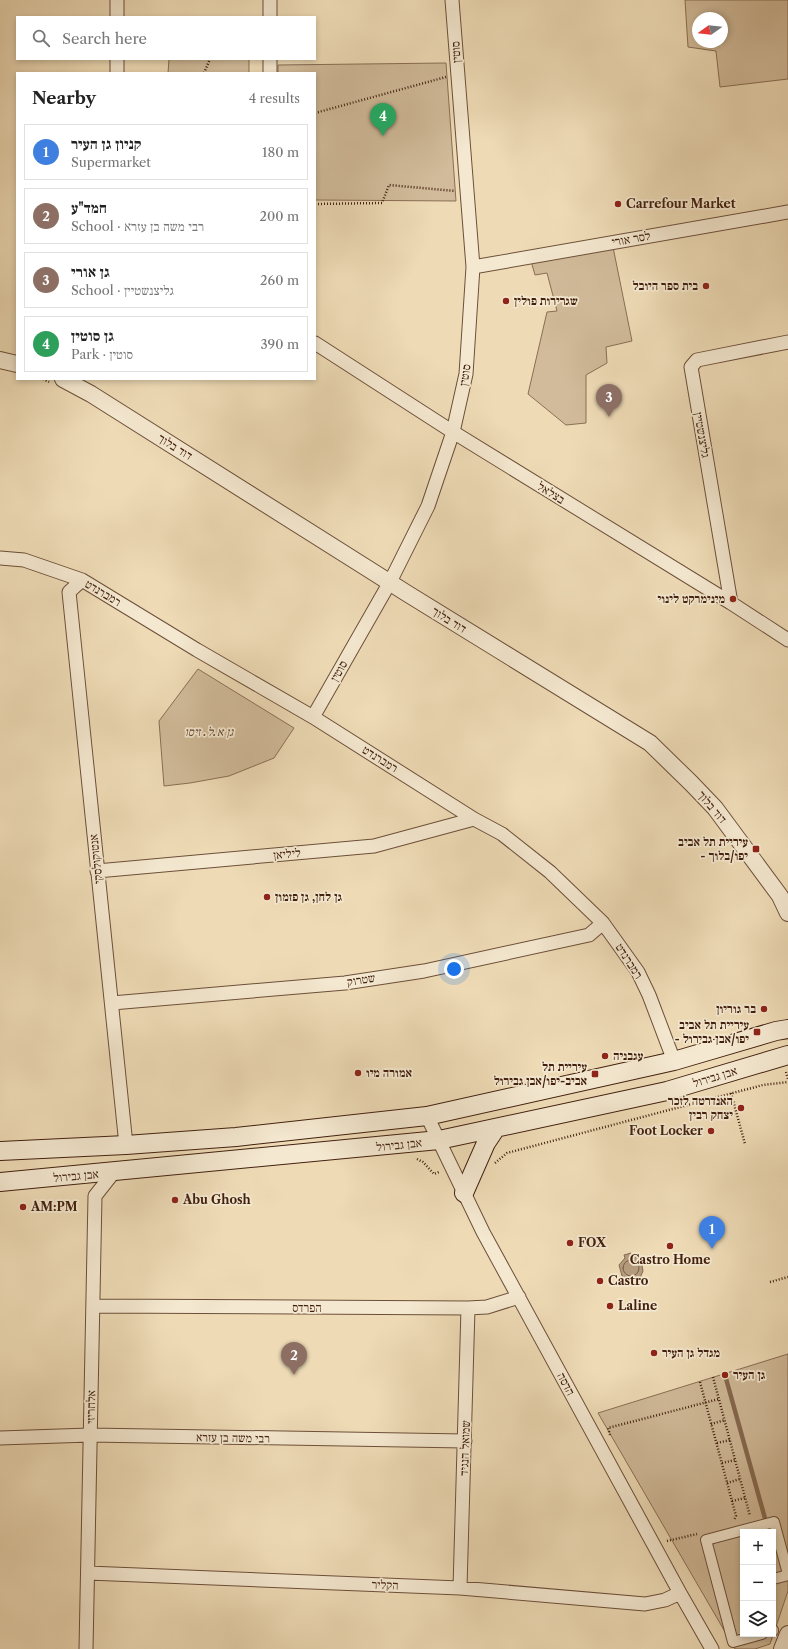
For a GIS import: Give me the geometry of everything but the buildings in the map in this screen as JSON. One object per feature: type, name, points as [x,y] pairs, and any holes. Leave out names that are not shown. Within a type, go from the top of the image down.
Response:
[{"type":"main road","points":[[0,1151],[126,1145],[236,1137],[427,1116],[674,1061],[776,1031],[788,1029]]},
{"type":"main road","name":"אבן גבירול","points":[[0,1182],[439,1140],[668,1091],[788,1055]]},
{"type":"main road","points":[[464,1193],[486,1143],[496,1128]]},
{"type":"street","points":[[117,0],[117,16]]},
{"type":"street","points":[[270,0],[270,16]]},
{"type":"street","name":"סוטין","points":[[313,717],[390,582],[428,506],[453,432],[466,374],[473,267],[452,0]]},
{"type":"street","points":[[117,60],[117,72]]},
{"type":"street","points":[[270,60],[270,72]]},
{"type":"street","name":"לסר אורי","points":[[473,267],[788,212]]},
{"type":"street","name":"גליצנשטיין","points":[[731,603],[691,368],[697,360],[788,342]]},
{"type":"street","name":"בצלאל","points":[[316,344],[453,432],[731,603],[788,640]]},
{"type":"street","points":[[0,360],[16,364]]},
{"type":"street","name":"דוד בלוך","points":[[67,380],[80,383],[390,582],[650,743],[715,808],[784,894],[788,913]]},
{"type":"street","name":"רמברנדט","points":[[0,558],[24,560],[82,580],[197,650],[313,717],[502,834],[550,872],[603,922],[638,972],[674,1061]]},
{"type":"street","name":"אנטוקולסקי","points":[[82,580],[69,592],[126,1145]]},
{"type":"street","name":"ליליאן","points":[[97,871],[374,846],[474,818]]},
{"type":"street","name":"שטרוק","points":[[112,1003],[345,983],[424,971],[589,935],[603,922]]},
{"type":"street","name":"הדסה","points":[[427,1116],[483,1232],[576,1405],[712,1649]]},
{"type":"street","name":"אלחריזי","points":[[86,1649],[95,1196],[114,1172]]},
{"type":"street","name":"הפרדס","points":[[93,1306],[468,1308],[487,1307],[519,1297]]},
{"type":"street","name":"שמואל הנגיד","points":[[460,1588],[468,1308]]},
{"type":"street","name":"רבי משה בן עזרא","points":[[0,1438],[90,1435],[465,1441]]},
{"type":"street","points":[[751,1637],[733,1642],[706,1540],[774,1522],[788,1575],[776,1578]]},
{"type":"street","name":"הקליר","points":[[88,1573],[460,1588],[645,1604],[665,1600],[680,1593]]},
{"type":"street","points":[[782,1649],[788,1634]]},
{"type":"path","points":[[204,72],[210,60]]},
{"type":"path","points":[[316,113],[458,74]]},
{"type":"path","points":[[316,204],[382,203],[388,185],[467,192]]},
{"type":"path","points":[[726,1074],[745,1144]]},
{"type":"path","points":[[507,1153],[731,1093],[763,1085],[788,1082]]},
{"type":"path","points":[[770,1282],[788,1277]]},
{"type":"path","points":[[713,1377],[754,1527]]},
{"type":"path","points":[[700,1382],[736,1516]]},
{"type":"path","points":[[611,1436],[608,1428],[719,1399]]},
{"type":"path","points":[[711,1424],[725,1420]]},
{"type":"path","points":[[716,1443],[730,1440]]},
{"type":"path","points":[[722,1463],[735,1460]]},
{"type":"path","points":[[727,1483],[740,1479]]},
{"type":"path","points":[[732,1501],[745,1498]]},
{"type":"green space","points":[[685,0],[788,0],[788,79],[720,87],[716,51],[695,48],[728,48],[728,12],[692,12],[692,48],[688,47]]},
{"type":"green space","points":[[169,60],[249,60],[249,72],[168,72]]},
{"type":"green space","points":[[446,63],[456,201],[316,200],[316,72],[278,72],[278,65]]},
{"type":"green space","points":[[613,247],[632,341],[606,347],[607,363],[586,375],[586,423],[566,425],[528,394],[547,312],[557,311],[547,273],[535,275],[531,261]]},
{"type":"green space","name":"גן א.ל. זיסו","points":[[198,669],[294,728],[274,758],[229,776],[164,786],[159,721]]},
{"type":"green space","points":[[788,1354],[788,1591],[776,1626],[776,1529],[740,1529],[740,1637],[772,1637],[770,1644],[755,1649],[735,1649],[598,1413]]},
{"type":"water","points":[[631,1253],[632,1256],[641,1260],[643,1271],[640,1278],[629,1281],[622,1276],[619,1265],[625,1258],[624,1255]]},
{"type":"waterway","points":[[725,1375],[766,1522]]},
{"type":"place","name":"גן סוטין","points":[[383,136]]},
{"type":"place","name":"Carrefour Market","points":[[618,204]]},
{"type":"place","name":"בית ספר היובל","points":[[706,286]]},
{"type":"place","name":"שגרירות פולין","points":[[506,301]]},
{"type":"place","name":"גן אורי","points":[[609,417]]},
{"type":"place","name":"מינימרקט לינוי","points":[[733,599]]},
{"type":"place","name":"עיריית תל אביב - יפו/בלוך","points":[[756,849]]},
{"type":"place","name":"גן לחן, גן פזמון","points":[[267,897]]},
{"type":"place","name":"בר גוריון","points":[[764,1009]]},
{"type":"place","name":"עיריית תל אביב - יפו/אבן גבירול","points":[[757,1032]]},
{"type":"place","name":"עגבניה","points":[[605,1056]]},
{"type":"place","name":"אמורה מיו","points":[[358,1073]]},
{"type":"place","name":"עיריית תל אביב-יפו/אבן גבירול","points":[[595,1074]]},
{"type":"place","name":"האנדרטה לזכר יצחק רבין","points":[[741,1108]]},
{"type":"place","name":"Foot Locker","points":[[711,1131]]},
{"type":"place","name":"Abu Ghosh","points":[[175,1200]]},
{"type":"place","name":"AM:PM","points":[[23,1207]]},
{"type":"place","name":"FOX","points":[[570,1243]]},
{"type":"place","name":"Castro Home","points":[[670,1246]]},
{"type":"place","name":"קניון גן העיר","points":[[712,1249]]},
{"type":"place","name":"Castro","points":[[600,1281]]},
{"type":"place","name":"Laline","points":[[610,1306]]},
{"type":"place","name":"מגדל גן העיר","points":[[654,1353]]},
{"type":"place","name":"חמד\"ע","points":[[294,1375]]},
{"type":"place","name":"גן העיר","points":[[725,1375]]}]
